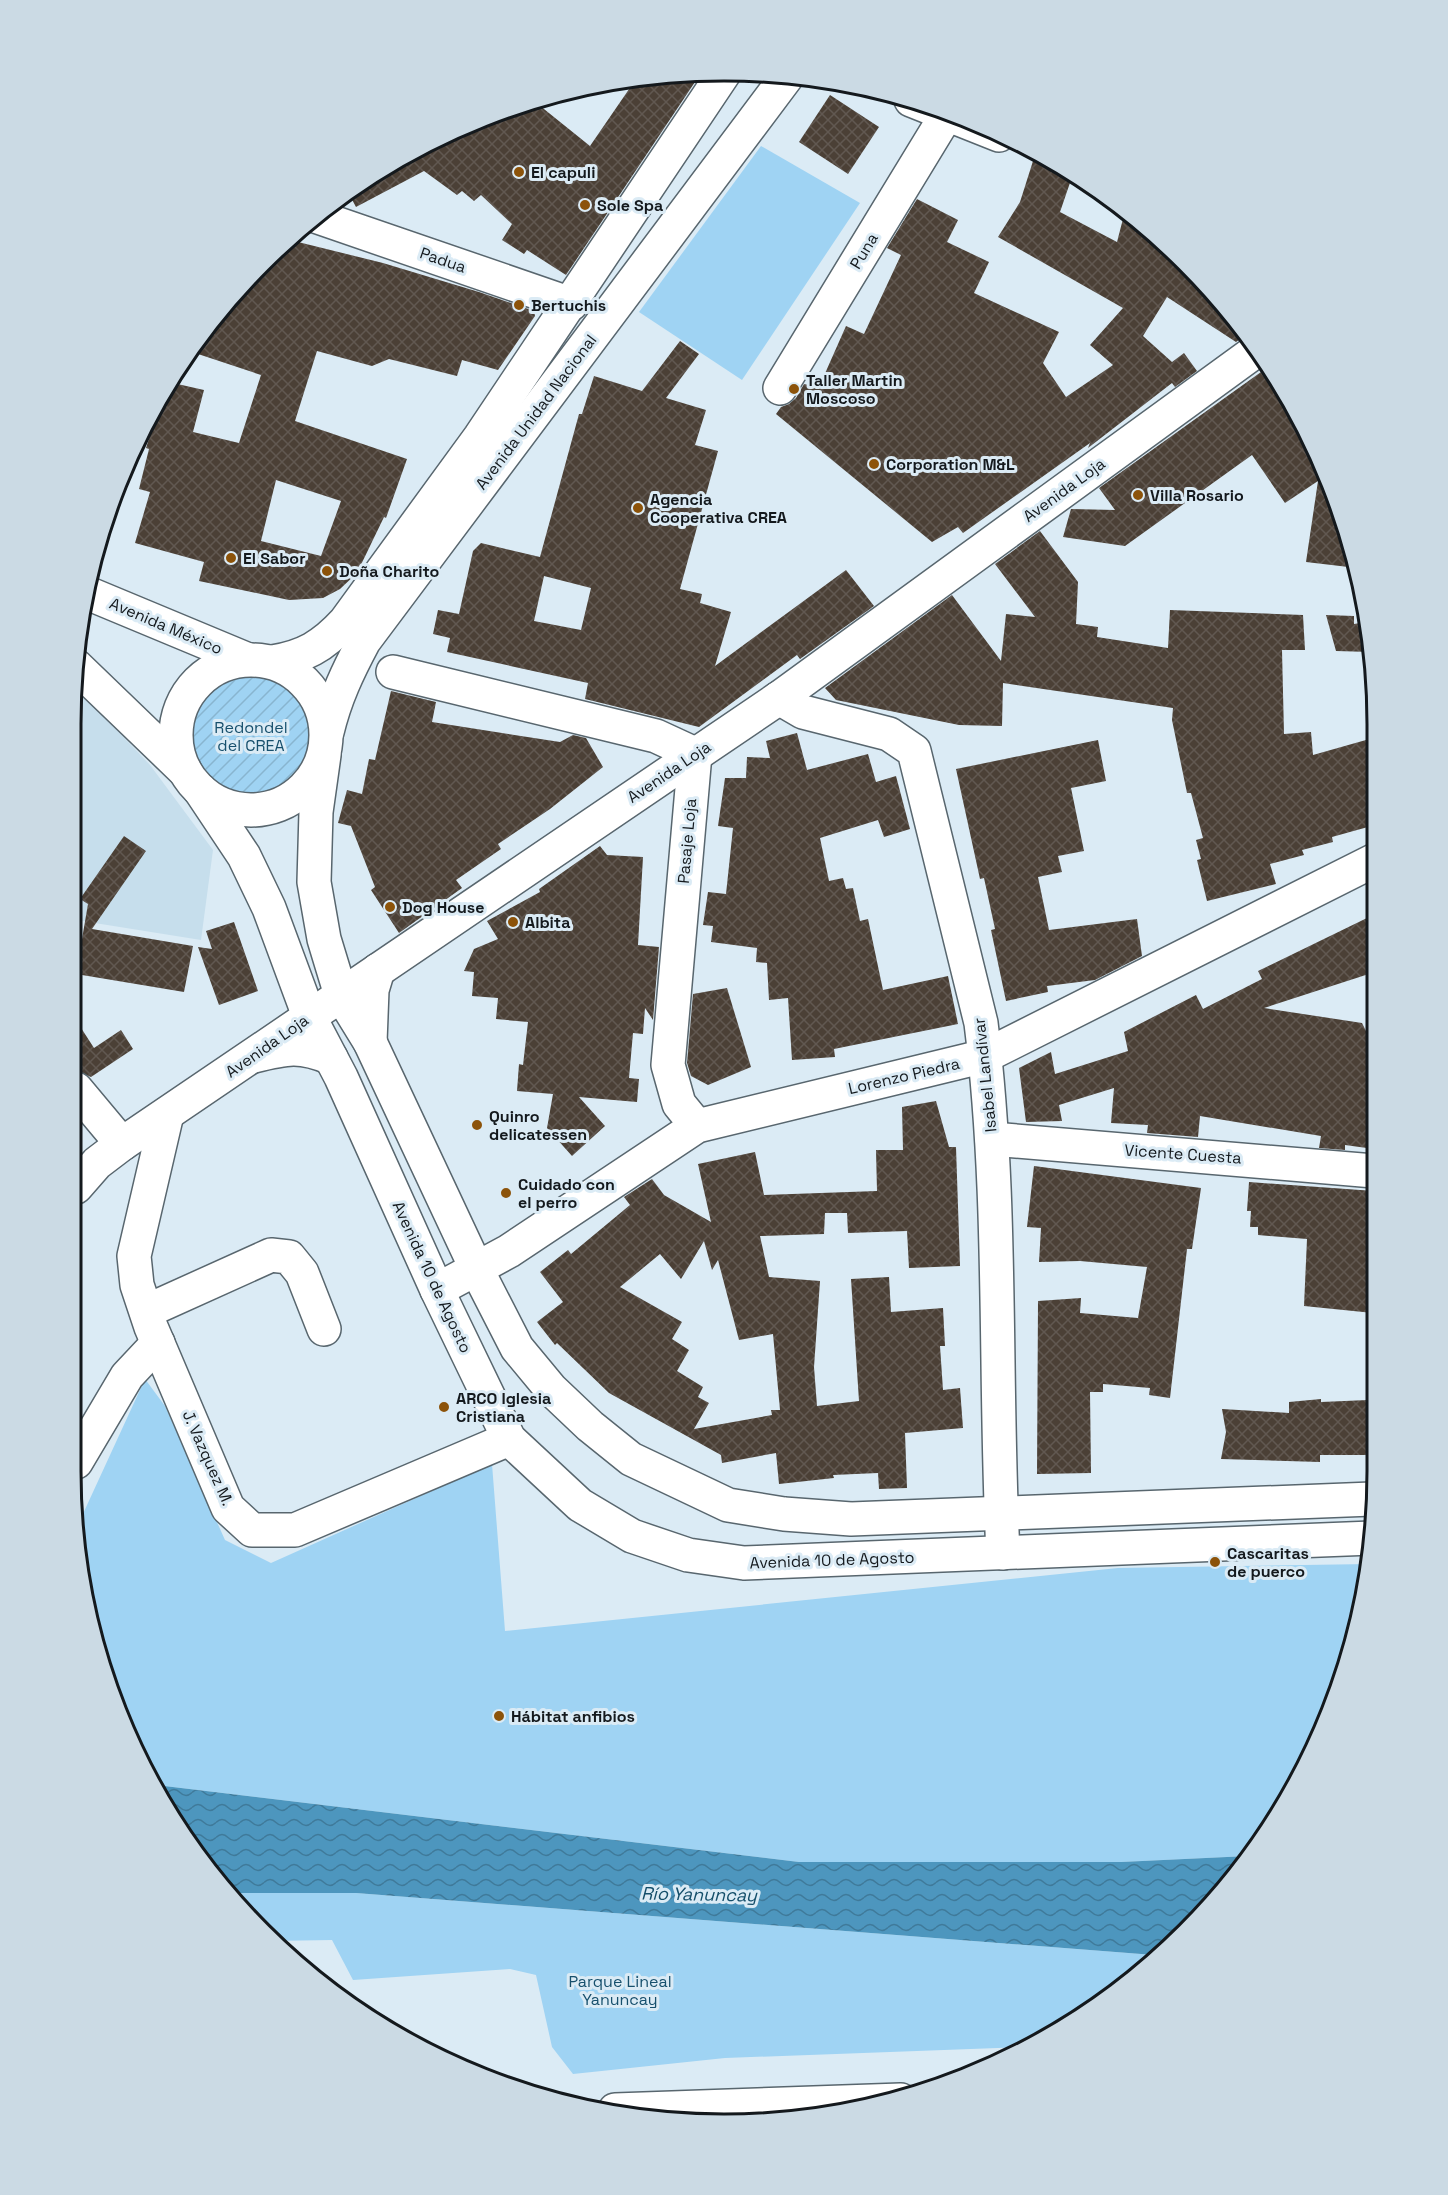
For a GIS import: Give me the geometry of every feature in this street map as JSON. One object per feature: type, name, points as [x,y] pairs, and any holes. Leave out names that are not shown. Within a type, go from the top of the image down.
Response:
[{"type":"street","name":"Avenida Unidad Nacional","points":[[326,743],[345,675],[364,641],[487,452],[571,304],[719,81]]},
{"type":"street","name":"Avenida Unidad Nacional","points":[[259,661],[296,658],[328,641],[487,452],[781,84]]},
{"type":"street","name":"Puna","points":[[780,388],[943,120]]},
{"type":"street","name":"Padua","points":[[326,220],[571,304]]},
{"type":"street","name":"Avenida Loja","points":[[81,1181],[97,1163],[122,1144],[779,698],[1250,355]]},
{"type":"street","name":"Avenida México","points":[[94,594],[259,661]]},
{"type":"street","points":[[192,781],[176,747],[176,722],[185,699],[201,679],[222,665],[259,661],[290,669],[305,681],[316,696],[324,713],[326,743],[316,812],[314,882],[324,939],[341,995],[370,1042],[477,1270],[517,1348],[550,1389],[590,1426],[631,1459],[728,1505],[784,1514],[851,1519],[1366,1500]]},
{"type":"street","points":[[393,672],[656,736],[694,754]]},
{"type":"street","points":[[83,673],[192,781],[218,802],[239,809],[261,809],[282,803],[301,792],[315,775],[326,743]]},
{"type":"street","name":"Isabel Landívar","points":[[779,698],[803,712],[889,734],[914,751],[981,1023],[985,1056],[992,1139],[1003,1553]]},
{"type":"street","name":"Pasaje Loja","points":[[694,754],[668,1065],[679,1104],[697,1126]]},
{"type":"street","name":"Avenida 10 de Agosto","points":[[192,781],[244,856],[269,908],[309,1016],[332,1058],[437,1290],[509,1439],[580,1505],[632,1536],[688,1556],[744,1563],[1363,1538]]},
{"type":"street","name":"Lorenzo Piedra","points":[[437,1290],[509,1251],[697,1126],[985,1056],[1367,864]]},
{"type":"street","points":[[370,1042],[372,990],[378,970]]},
{"type":"street","points":[[254,1056],[288,1048],[309,1049],[332,1058]]},
{"type":"street","points":[[81,1095],[122,1144]]},
{"type":"street","name":"J. Vazquez M.","points":[[166,1114],[134,1256],[137,1285],[158,1343],[228,1508],[252,1530],[295,1530],[509,1439]]},
{"type":"street","name":"Vicente Cuesta","points":[[992,1139],[1367,1170]]},
{"type":"street","points":[[147,1311],[271,1255],[290,1257],[302,1273],[324,1329]]},
{"type":"street","points":[[81,1454],[127,1376],[158,1343]]},
{"type":"street","points":[[703,2114],[815,2107]]},
{"type":"shaded area","points":[[82,697],[93,705],[150,765],[213,850],[201,940],[81,921]]},
{"type":"green space","points":[[761,146],[860,203],[742,380],[639,312]]},
{"type":"green space","name":"Redondel del CREA","points":[[251,673],[275,677],[296,691],[310,712],[314,736],[310,760],[296,781],[275,795],[251,799],[227,795],[206,781],[192,760],[188,736],[192,712],[206,691],[227,677]]},
{"type":"green space","points":[[145,1379],[165,1406],[225,1540],[271,1563],[492,1464],[505,1631],[1118,1568],[1360,1564],[1345,1637],[1318,1717],[1281,1792],[1238,1856],[1121,1862],[799,1862],[164,1786],[147,1755],[115,1678],[93,1596],[82,1515]]},
{"type":"green space","name":"Parque Lineal Yanuncay","points":[[239,1893],[356,1893],[1147,1954],[1081,2006],[1009,2048],[725,2058],[573,2074],[552,2047],[536,1975],[510,1969],[353,1980],[332,1940],[285,1941]]},
{"type":"water","name":"Río Yanuncay","points":[[164,1786],[799,1862],[1121,1862],[1238,1856],[1179,1926],[1147,1954],[356,1893],[239,1893],[189,1828]]},
{"type":"building","points":[[695,82],[566,275],[527,250],[524,254],[502,240],[512,224],[481,195],[474,201],[462,191],[457,195],[424,171],[356,207],[352,200],[403,167],[440,147],[478,130],[542,108],[590,146],[629,89]]},
{"type":"building","points":[[830,95],[879,127],[848,174],[799,142]]},
{"type":"building","points":[[1033,161],[1070,182],[1060,212],[1117,242],[1123,220],[1179,269],[1239,340],[1236,342],[1167,297],[1143,336],[1172,362],[1184,353],[1197,371],[1175,387],[1172,383],[1088,448],[1090,443],[963,533],[958,527],[932,542],[776,414],[781,407],[796,398],[804,384],[819,387],[846,326],[864,334],[901,255],[887,248],[917,199],[958,220],[947,242],[989,262],[974,293],[1059,332],[1043,363],[1066,397],[1113,365],[1090,345],[1123,308],[998,237],[1020,202]]},
{"type":"building","points":[[299,242],[383,263],[534,311],[535,316],[498,370],[462,360],[457,376],[389,359],[372,366],[317,351],[295,421],[407,459],[386,518],[384,517],[357,573],[340,589],[323,598],[289,600],[199,581],[204,562],[135,543],[150,492],[139,489],[149,449],[146,448],[151,432],[178,384],[204,390],[193,432],[239,443],[261,375],[198,354],[241,300],[269,269]],"holes":[[[276,480],[341,501],[321,556],[261,541]]]},
{"type":"building","points":[[680,341],[699,354],[666,398],[706,410],[695,445],[718,451],[680,589],[702,594],[700,603],[731,612],[715,666],[846,570],[874,606],[800,659],[797,655],[699,727],[585,699],[588,683],[447,652],[450,638],[433,634],[438,610],[459,614],[473,551],[481,543],[540,557],[579,414],[582,414],[594,376],[642,391]],"holes":[[[544,576],[591,588],[581,630],[534,621]]]},
{"type":"building","points":[[1262,371],[1301,440],[1318,478],[1333,517],[1347,567],[1306,562],[1318,481],[1285,503],[1252,455],[1125,546],[1063,537],[1071,509],[1115,510],[1099,488]]},
{"type":"building","points":[[1040,531],[1078,582],[1076,624],[1098,627],[1097,637],[1168,648],[1170,610],[1303,615],[1305,650],[1282,650],[1284,734],[1311,732],[1313,755],[1367,740],[1367,827],[1332,837],[1333,842],[1302,850],[1304,855],[1270,864],[1276,884],[1207,901],[1197,860],[1201,859],[1196,840],[1203,838],[1191,793],[1187,793],[1172,720],[1173,708],[1003,683],[1002,726],[959,725],[836,700],[825,688],[952,595],[1001,661],[1006,614],[1035,617],[995,564]]},
{"type":"building","points":[[1326,615],[1354,616],[1354,624],[1359,623],[1362,652],[1336,651]]},
{"type":"building","points":[[391,691],[436,702],[432,722],[560,742],[573,735],[586,738],[603,767],[550,809],[498,844],[501,849],[456,880],[462,888],[399,933],[371,890],[375,887],[351,826],[338,823],[347,790],[362,794],[369,759],[375,760]]},
{"type":"building","points":[[797,733],[807,770],[868,754],[876,782],[896,776],[910,829],[884,837],[878,820],[820,838],[829,881],[843,878],[846,889],[853,888],[860,921],[868,919],[883,990],[948,976],[958,1024],[834,1049],[835,1057],[792,1060],[788,998],[769,1000],[767,963],[756,962],[757,948],[711,942],[713,926],[703,925],[708,892],[726,894],[733,828],[718,826],[725,778],[746,778],[747,757],[770,758],[766,741]]},
{"type":"building","points":[[1098,740],[1106,781],[1071,788],[1084,851],[1058,856],[1062,872],[1038,877],[1049,930],[1137,919],[1142,956],[1095,980],[1047,986],[1048,992],[1006,1001],[991,930],[995,929],[984,878],[980,879],[956,769]]},
{"type":"building","points":[[124,836],[146,851],[92,929],[193,946],[184,992],[81,975],[81,945],[88,904],[81,898]]},
{"type":"building","points":[[600,846],[607,855],[643,857],[638,945],[659,947],[653,1020],[645,1008],[643,1034],[633,1033],[629,1078],[639,1079],[637,1102],[579,1097],[605,1126],[572,1156],[547,1128],[553,1094],[517,1091],[519,1064],[523,1065],[528,1022],[496,1019],[498,998],[472,996],[474,972],[464,971],[474,949],[498,939],[487,921],[540,892],[539,889]]},
{"type":"building","points":[[1367,918],[1367,975],[1264,1008],[1362,1023],[1367,1033],[1367,1148],[1345,1145],[1345,1150],[1319,1148],[1321,1136],[1200,1116],[1198,1137],[1147,1133],[1148,1125],[1111,1123],[1114,1088],[1059,1105],[1062,1121],[1026,1122],[1019,1068],[1051,1052],[1055,1074],[1128,1051],[1124,1032],[1196,995],[1203,1009],[1262,979],[1258,971]]},
{"type":"building","points":[[234,922],[258,991],[219,1005],[198,947],[212,949],[206,931]]},
{"type":"building","points":[[727,988],[751,1067],[708,1085],[691,1076],[687,1063],[693,994]]},
{"type":"building","points":[[81,1028],[94,1048],[121,1030],[133,1049],[91,1077],[81,1073]]},
{"type":"building","points":[[936,1101],[949,1147],[956,1147],[960,1266],[909,1268],[907,1231],[848,1233],[847,1213],[825,1213],[824,1234],[760,1236],[769,1277],[820,1281],[814,1367],[817,1406],[859,1401],[851,1279],[889,1277],[891,1312],[943,1308],[945,1346],[940,1346],[943,1390],[960,1388],[963,1428],[905,1433],[907,1488],[879,1489],[878,1473],[833,1475],[834,1478],[779,1484],[776,1453],[722,1463],[721,1455],[609,1393],[557,1343],[555,1345],[537,1322],[563,1302],[540,1272],[568,1250],[571,1254],[630,1205],[624,1197],[652,1179],[664,1195],[711,1222],[698,1164],[755,1152],[764,1195],[877,1191],[876,1150],[903,1150],[902,1107]],"holes":[[[704,1241],[712,1270],[718,1260],[739,1340],[773,1334],[780,1410],[771,1410],[772,1415],[694,1429],[709,1403],[698,1397],[703,1387],[677,1371],[689,1350],[672,1339],[682,1322],[620,1287],[660,1254],[681,1279]]]},
{"type":"building","points":[[1034,1166],[1201,1188],[1192,1249],[1187,1249],[1170,1398],[1149,1395],[1150,1388],[1103,1384],[1103,1392],[1090,1392],[1091,1473],[1037,1474],[1038,1301],[1081,1298],[1080,1313],[1138,1318],[1147,1267],[1080,1261],[1039,1262],[1041,1228],[1027,1227]]},
{"type":"building","points":[[1249,1182],[1367,1190],[1367,1312],[1304,1306],[1307,1239],[1258,1235],[1258,1227],[1250,1227],[1251,1211],[1247,1211]]},
{"type":"building","points":[[1321,1399],[1321,1402],[1367,1400],[1367,1455],[1320,1455],[1320,1462],[1221,1459],[1226,1432],[1222,1409],[1289,1413],[1289,1402]]},
{"type":"place","name":"El capuli","points":[[519,172]]},
{"type":"place","name":"Sole Spa","points":[[585,205]]},
{"type":"place","name":"Bertuchis","points":[[519,305]]},
{"type":"place","name":"Taller Martin Moscoso","points":[[794,389]]},
{"type":"place","name":"Corporation M&L","points":[[874,464]]},
{"type":"place","name":"Villa Rosario","points":[[1138,495]]},
{"type":"place","name":"Agencia Cooperativa CREA","points":[[638,508]]},
{"type":"place","name":"El Sabor","points":[[231,558]]},
{"type":"place","name":"Doña Charito","points":[[327,571]]},
{"type":"place","name":"Dog House","points":[[390,907]]},
{"type":"place","name":"Albita","points":[[513,922]]},
{"type":"place","name":"Quinro delicatessen","points":[[477,1125]]},
{"type":"place","name":"Cuidado con el perro","points":[[506,1193]]},
{"type":"place","name":"ARCO Iglesia Cristiana","points":[[444,1407]]},
{"type":"place","name":"Cascaritas de puerco","points":[[1215,1562]]},
{"type":"place","name":"Hábitat anfibios","points":[[499,1716]]}]
